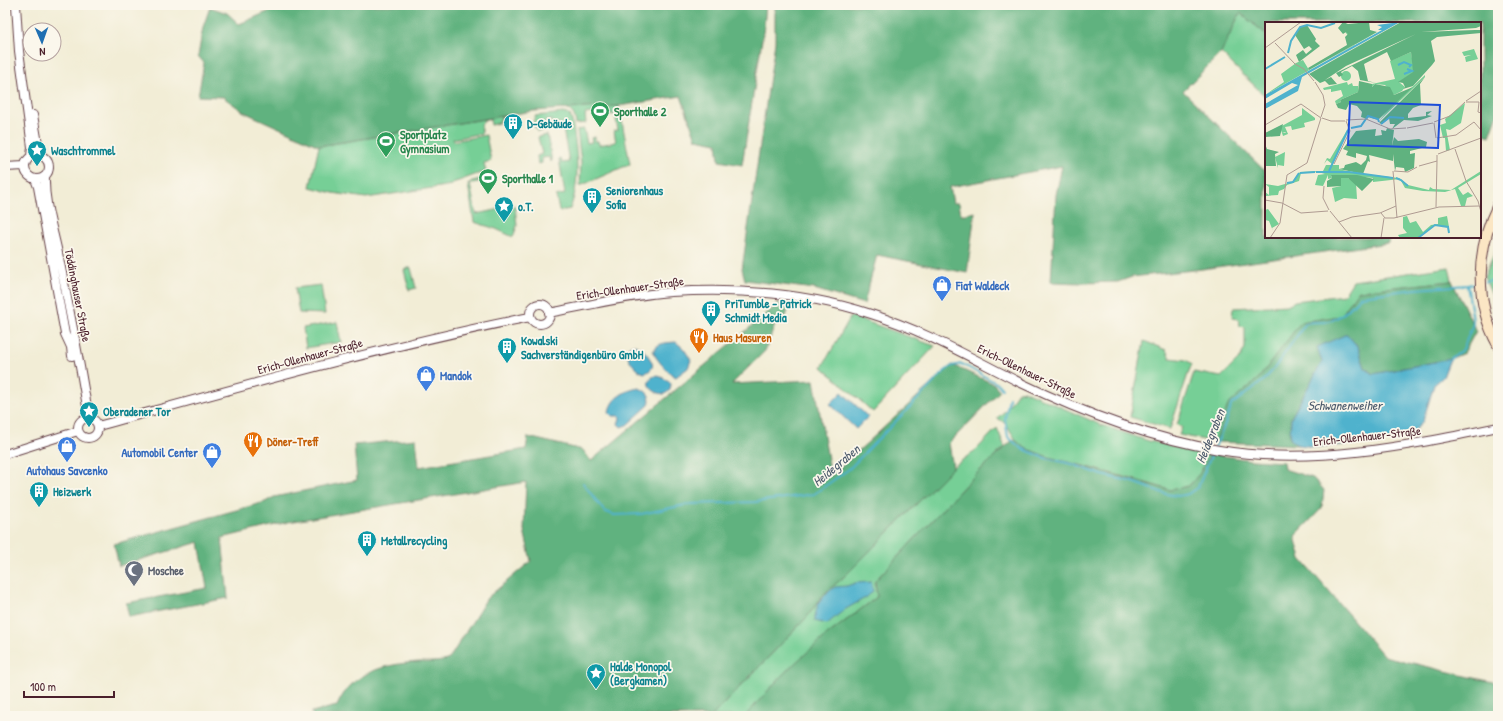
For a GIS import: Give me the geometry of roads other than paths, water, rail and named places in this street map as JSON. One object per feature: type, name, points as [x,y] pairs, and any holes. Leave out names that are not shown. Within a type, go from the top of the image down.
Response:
[{"type":"main road","points":[[1498,205],[1485,238],[1481,269],[1483,306],[1487,321],[1498,345]]},
{"type":"street","name":"Töddinghauser Straße","points":[[16,5],[19,51],[32,147],[31,156]]},
{"type":"street","name":"Töddinghauser Straße","points":[[19,41],[26,59],[31,102],[40,155],[46,158],[49,164],[49,170],[44,177],[44,185],[61,267],[87,418]]},
{"type":"street","points":[[5,167],[25,166],[27,160],[31,156],[40,155]]},
{"type":"street","name":"Töddinghauser Straße","points":[[25,166],[27,173],[35,179],[38,186],[65,334],[71,347],[87,418]]},
{"type":"street","points":[[35,179],[44,177]]},
{"type":"street","name":"Erich-Ollenhauer-Straße","points":[[549,313],[621,299],[670,292],[709,291],[763,293],[794,296],[821,301],[873,314],[903,326],[1056,399],[1098,417],[1169,440],[1218,450],[1284,455],[1341,454],[1426,442],[1498,427]]},
{"type":"street","points":[[539,304],[547,307],[549,313],[548,318],[542,324],[536,323],[530,317],[532,308],[539,304]]},
{"type":"street","name":"Erich-Ollenhauer-Straße","points":[[98,426],[326,364],[476,328],[530,317]]},
{"type":"street","points":[[87,418],[95,421],[98,426],[97,434],[90,438],[83,437],[78,431],[78,424],[87,418]]},
{"type":"street","points":[[5,454],[78,431]]},
{"type":"water","name":"Schwanenweiher","points":[[1347,334],[1358,347],[1365,368],[1373,374],[1450,359],[1443,377],[1434,385],[1423,421],[1412,434],[1401,438],[1377,442],[1316,447],[1298,445],[1290,439],[1291,418],[1322,362],[1317,347]]},
{"type":"water","points":[[676,342],[684,349],[691,360],[688,368],[676,377],[663,366],[653,352],[659,345]]},
{"type":"water","points":[[631,345],[641,348],[652,362],[652,368],[645,373],[638,370],[632,364],[626,352],[626,349]]},
{"type":"water","points":[[657,375],[669,381],[671,384],[670,390],[665,394],[656,392],[650,387],[649,380]]},
{"type":"water","points":[[639,388],[648,394],[650,399],[649,405],[627,425],[621,427],[618,424],[620,418],[619,416],[612,416],[609,413],[612,403],[624,393]]},
{"type":"water","points":[[842,392],[868,417],[856,429],[830,404]]},
{"type":"water","points":[[871,582],[873,591],[867,597],[844,610],[827,624],[815,621],[818,604],[827,593],[835,587],[847,586],[855,583]]},
{"type":"waterway","name":"Heidegraben","points":[[1485,282],[1491,281],[1498,277]]},
{"type":"waterway","name":"Heidegraben","points":[[1450,359],[1463,349],[1473,324],[1467,285],[1479,283]]},
{"type":"waterway","name":"Heidegraben","points":[[1215,447],[1231,405],[1263,381],[1273,370],[1306,323],[1325,322],[1341,316],[1361,296],[1416,289],[1467,285]]},
{"type":"waterway","name":"Heidegraben","points":[[583,483],[604,511],[614,515],[641,514],[690,504],[755,502],[814,494],[849,469],[945,371],[952,366],[962,364],[998,384],[1002,389]]},
{"type":"waterway","name":"Heidegraben","points":[[1009,398],[1005,419],[1008,437],[1021,448],[1045,458],[1072,464],[1102,475],[1133,482],[1166,494],[1178,496],[1188,494],[1198,487],[1213,451]]},
{"type":"place","name":"Sporthalle 2","points":[[600,128]]},
{"type":"place","name":"D-Gebäude","points":[[513,140]]},
{"type":"place","name":"Sportplatz Gymnasium","points":[[386,158]]},
{"type":"place","name":"Waschtrommel","points":[[37,167]]},
{"type":"place","name":"Sporthalle 1","points":[[488,195]]},
{"type":"place","name":"Seniorenhaus Sofia","points":[[592,214]]},
{"type":"place","name":"o.T.","points":[[504,223]]},
{"type":"place","name":"Fiat Waldeck","points":[[942,302]]},
{"type":"place","name":"PriTumble - Patrick Schmidt Media","points":[[711,327]]},
{"type":"place","name":"Haus Masuren","points":[[699,354]]},
{"type":"place","name":"Kowalski Sachverständigenbüro GmbH","points":[[507,364]]},
{"type":"place","name":"Mandok","points":[[426,392]]},
{"type":"place","name":"Oberadener Tor","points":[[89,428]]},
{"type":"place","name":"Döner-Treff","points":[[253,458]]},
{"type":"place","name":"Autohaus Savcenko","points":[[67,463]]},
{"type":"place","name":"Automobil Center","points":[[212,469]]},
{"type":"place","name":"Heizwerk","points":[[39,508]]},
{"type":"place","name":"Metallrecycling","points":[[367,557]]},
{"type":"place","name":"Moschee","points":[[134,587]]},
{"type":"place","name":"Halde Monopol (Bergkamen)","points":[[596,690]]}]
